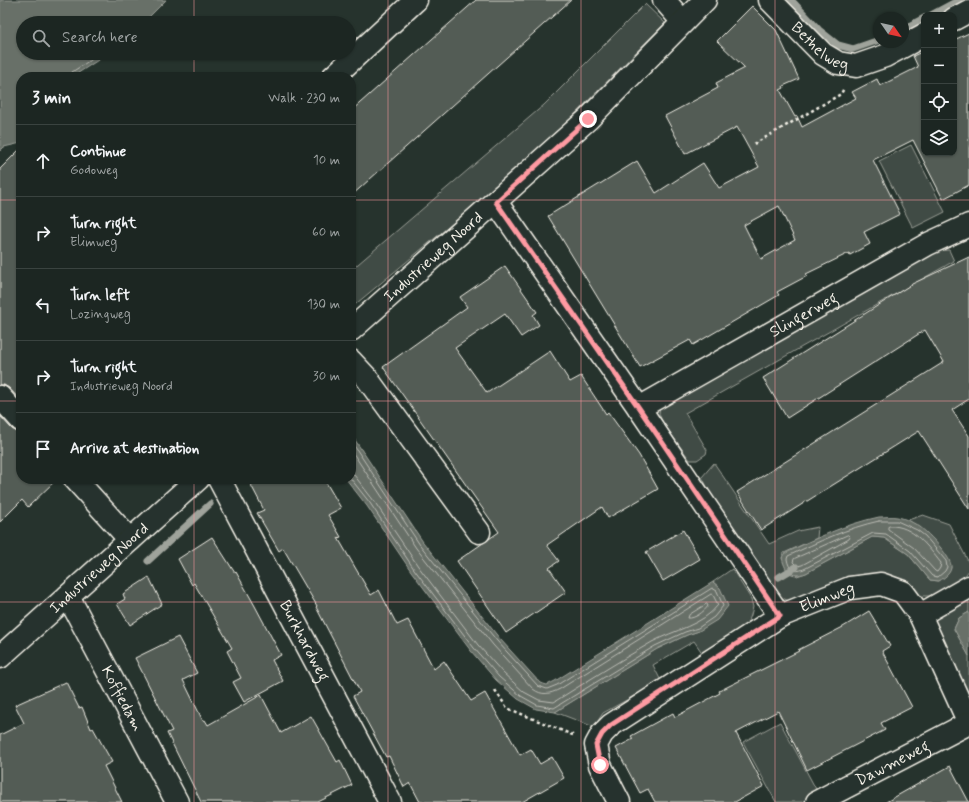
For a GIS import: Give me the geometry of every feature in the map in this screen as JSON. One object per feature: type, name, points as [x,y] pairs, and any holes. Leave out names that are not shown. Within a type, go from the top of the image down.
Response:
[{"type":"street","points":[[356,56],[416,0]]},
{"type":"street","points":[[664,0],[683,22]]},
{"type":"street","name":"Industrieweg Noord","points":[[356,326],[588,119],[705,0]]},
{"type":"street","name":"Bethelweg","points":[[770,0],[823,54],[838,63],[856,66],[885,56],[921,37]]},
{"type":"street","points":[[957,17],[969,11]]},
{"type":"street","points":[[338,72],[351,60]]},
{"type":"street","points":[[496,202],[639,408],[780,616]]},
{"type":"street","name":"Slingerweg","points":[[639,408],[928,244],[969,225]]},
{"type":"street","points":[[356,366],[366,377],[479,532]]},
{"type":"street","points":[[0,397],[16,415]]},
{"type":"street","points":[[80,484],[130,540]]},
{"type":"street","name":"Industrieweg Noord","points":[[0,657],[192,484]]},
{"type":"street","name":"Burkhardweg","points":[[222,484],[390,802]]},
{"type":"street","name":"Elimweg","points":[[596,745],[602,734],[611,725],[780,616],[850,588],[881,584],[903,592],[920,615],[969,723]]},
{"type":"street","points":[[920,615],[969,587]]},
{"type":"street","name":"Koffiedam","points":[[68,596],[177,802]]},
{"type":"street","name":"Dawmeweg","points":[[816,802],[969,723]]},
{"type":"street","points":[[596,745],[600,765],[619,802]]},
{"type":"path","points":[[754,144],[841,94],[856,66]]},
{"type":"path","points":[[495,690],[507,708],[596,745]]},
{"type":"shaded area","points":[[645,4],[665,23],[572,117],[495,188],[356,304],[356,266],[544,105]]},
{"type":"shaded area","points":[[911,145],[945,212],[913,228],[879,161]]},
{"type":"shaded area","points":[[949,250],[954,261],[685,413],[707,450],[706,454],[697,460],[690,460],[663,423],[659,414],[660,407],[934,251]]},
{"type":"shaded area","points":[[714,463],[769,544],[798,531],[818,527],[817,538],[784,553],[782,558],[797,576],[806,573],[872,537],[884,538],[908,554],[930,580],[939,581],[948,574],[951,567],[919,527],[908,520],[923,515],[949,524],[969,563],[969,570],[961,582],[937,596],[917,596],[905,586],[789,601],[776,595],[727,525],[702,477]]},
{"type":"shaded area","points":[[732,569],[751,599],[753,607],[748,623],[743,630],[703,654],[694,641],[653,665],[661,681],[603,713],[594,727],[555,712],[657,649],[699,631],[720,588],[713,582]]},
{"type":"shaded area","points":[[969,595],[969,612],[959,618],[954,629],[969,656],[969,699],[935,629],[935,618]]},
{"type":"shaded area","points":[[780,722],[818,793],[801,802],[776,802],[743,742]]},
{"type":"water","points":[[0,0],[166,0],[150,16],[16,16],[16,60],[98,60],[80,72],[16,72],[16,144],[4,147],[0,151]]},
{"type":"water","points":[[356,442],[423,542],[500,639],[540,683],[547,685],[713,582],[720,588],[728,606],[717,620],[699,631],[657,649],[555,712],[536,709],[518,699],[496,680],[471,651],[411,571],[367,506],[350,484],[356,484]]},
{"type":"water","points":[[879,517],[900,518],[920,527],[934,540],[948,558],[951,568],[948,574],[939,581],[930,580],[908,554],[884,538],[872,537],[806,573],[796,575],[787,571],[782,558],[786,553],[831,532],[855,523]]},
{"type":"water","points":[[969,612],[969,656],[954,629],[959,618]]},
{"type":"building","points":[[476,0],[571,0],[356,192],[356,107]]},
{"type":"building","points":[[752,6],[776,30],[799,79],[783,86],[784,88],[780,90],[795,117],[797,116],[802,127],[856,98],[852,92],[877,79],[880,86],[918,67],[913,56],[921,52],[921,156],[913,140],[873,160],[900,214],[864,232],[870,244],[850,255],[849,253],[806,274],[807,276],[777,292],[779,295],[693,345],[690,340],[640,367],[548,216],[637,161],[656,193],[703,163],[719,188],[759,167],[737,127],[685,154],[665,116],[718,88],[716,83],[745,68],[717,41]],"holes":[[[779,206],[795,240],[761,259],[744,225]]]},
{"type":"building","points":[[969,33],[969,185],[943,199],[921,156],[957,156],[957,39]]},
{"type":"building","points":[[16,153],[16,396],[9,388],[4,385],[0,385],[0,169]]},
{"type":"building","points":[[969,257],[969,399],[952,410],[969,436],[969,509],[919,431],[761,530],[737,492],[944,362],[925,330],[787,418],[763,378],[912,284]]},
{"type":"building","points":[[505,266],[537,312],[533,315],[539,325],[521,337],[505,314],[455,348],[487,393],[550,351],[570,382],[581,376],[606,414],[608,412],[639,455],[658,489],[608,518],[602,507],[547,545],[559,561],[549,568],[566,592],[506,633],[457,561],[499,532],[383,367],[467,307],[460,297]]},
{"type":"building","points":[[0,416],[16,431],[16,484],[52,484],[28,507],[22,500],[0,522]]},
{"type":"building","points":[[327,484],[341,508],[328,515],[341,537],[338,538],[371,595],[379,590],[397,625],[408,620],[434,669],[444,661],[471,701],[485,693],[520,755],[531,749],[540,764],[552,757],[564,778],[522,802],[420,802],[410,783],[404,787],[389,756],[386,757],[353,696],[360,692],[316,607],[317,606],[283,548],[279,551],[257,513],[264,510],[251,485]]},
{"type":"building","points":[[683,530],[700,559],[663,581],[646,552]]},
{"type":"building","points":[[212,537],[235,573],[236,572],[281,655],[272,660],[283,681],[244,702],[233,682],[241,678],[227,651],[232,648],[194,583],[192,585],[178,559]]},
{"type":"building","points":[[149,577],[162,604],[130,625],[117,604],[125,599],[123,594]]},
{"type":"building","points":[[869,611],[890,646],[882,651],[912,707],[881,723],[885,730],[807,770],[778,711],[736,733],[764,786],[735,802],[655,802],[648,789],[640,793],[616,748],[633,739],[631,736],[673,713],[675,717],[720,693],[719,691],[799,651],[798,650],[843,627]]},
{"type":"building","points":[[178,637],[197,673],[183,680],[203,721],[205,720],[208,725],[261,695],[281,733],[311,716],[337,762],[340,760],[352,785],[318,802],[201,802],[167,733],[172,731],[135,658]]},
{"type":"building","points":[[66,682],[79,708],[82,707],[91,729],[93,728],[112,762],[104,766],[122,802],[0,802],[0,735],[24,723],[15,705]]},
{"type":"building","points":[[950,766],[969,802],[886,802]]},
{"type":"waterway","points":[[791,0],[819,30],[838,45],[853,49],[873,42]]},
{"type":"waterway","points":[[937,12],[959,0]]},
{"type":"waterway","points":[[909,26],[921,20]]},
{"type":"waterway","points":[[148,561],[210,504]]},
{"type":"waterway","points":[[779,577],[796,567]]},
{"type":"route","points":[[588,119],[496,202],[639,408],[780,616],[611,725],[602,734],[596,745],[600,765]]}]
